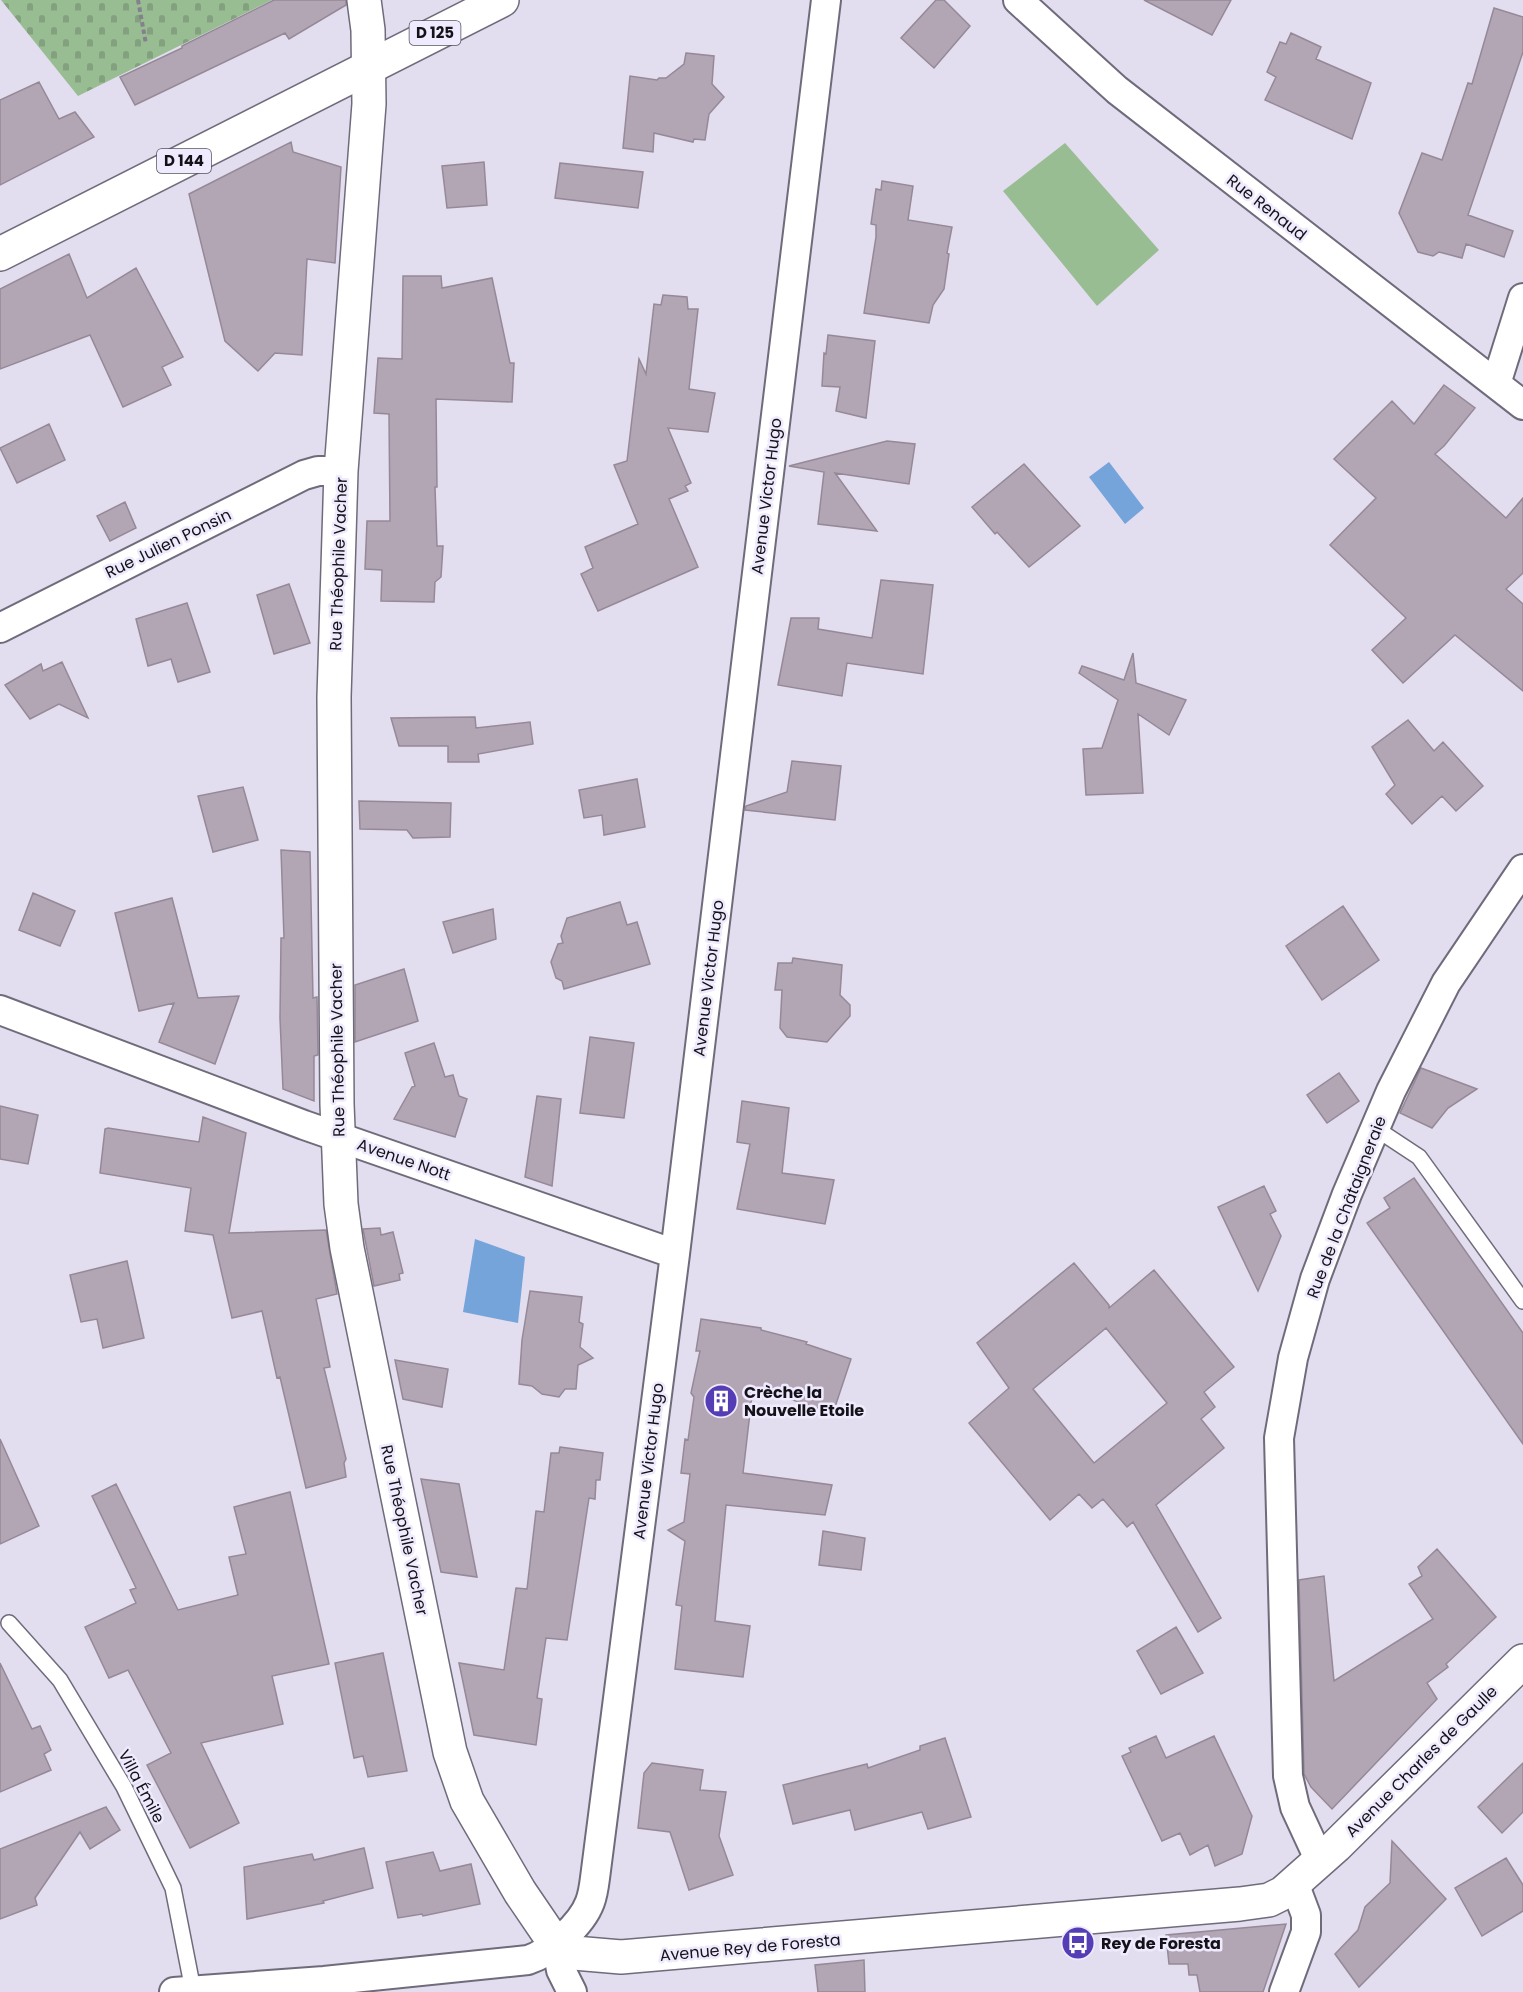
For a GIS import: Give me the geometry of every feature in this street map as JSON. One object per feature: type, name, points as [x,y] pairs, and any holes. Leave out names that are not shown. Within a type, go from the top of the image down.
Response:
[{"type":"main road","name":"Rue Théophile Vacher","points":[[364,0],[368,30],[369,111],[341,471],[333,697],[338,1136],[341,1204],[347,1248],[450,1752],[467,1801],[543,1928],[556,1943]]},
{"type":"main road","name":"D 125","points":[[369,67],[502,0]]},
{"type":"main road","name":"D 144","points":[[0,253],[369,67]]},
{"type":"main road","name":"Avenue Charles de Gaulle","points":[[1320,1861],[1523,1661]]},
{"type":"main road","name":"Avenue Rey de Foresta","points":[[556,1943],[563,1949],[590,1955],[646,1956],[1258,1902],[1276,1898],[1320,1861]]},
{"type":"street","name":"Avenue Victor Hugo","points":[[556,1943],[582,1918],[593,1894],[675,1254],[826,0]]},
{"type":"street","name":"Rue Renaud","points":[[1018,0],[1117,90],[1523,405]]},
{"type":"street","points":[[1496,384],[1523,298]]},
{"type":"street","name":"Rue Julien Ponsin","points":[[0,628],[304,475],[318,471],[341,471]]},
{"type":"street","name":"Rue de la Châtaigneraie","points":[[1320,1861],[1295,1807],[1288,1776],[1279,1438],[1293,1359],[1315,1279],[1347,1194],[1391,1091],[1446,983],[1523,869]]},
{"type":"street","name":"Avenue Nott","points":[[0,1010],[338,1136],[675,1254]]},
{"type":"street","points":[[1284,1992],[1306,1932],[1304,1907],[1294,1883]]},
{"type":"street","points":[[183,1991],[324,1981],[528,1960],[543,1954],[556,1943]]},
{"type":"street","name":"Rue Théophile Vacher","points":[[556,1943],[561,1970],[573,1992]]},
{"type":"lane","points":[[1376,1128],[1419,1157],[1523,1301]]},
{"type":"lane","name":"Villa Émile","points":[[9,1623],[60,1680],[129,1797],[173,1888],[183,1991]]},
{"type":"path","points":[[138,0],[146,44]]},
{"type":"green space","points":[[1,0],[272,0],[78,96]]},
{"type":"green space","points":[[1065,143],[1159,250],[1097,306],[1003,191]]},
{"type":"water","points":[[1109,462],[1144,508],[1125,524],[1089,477]]},
{"type":"water","points":[[475,1239],[525,1257],[518,1323],[463,1312]]},
{"type":"building","points":[[274,0],[346,0],[346,5],[289,39],[285,33],[135,105],[120,77]]},
{"type":"building","points":[[936,0],[944,0],[970,26],[934,68],[901,38]]},
{"type":"building","points":[[1144,0],[1231,0],[1212,35]]},
{"type":"building","points":[[1494,8],[1523,17],[1523,52],[1468,215],[1513,231],[1504,257],[1466,244],[1462,258],[1439,252],[1433,256],[1418,252],[1399,213],[1422,153],[1442,160],[1468,83],[1472,84]]},
{"type":"building","points":[[1291,33],[1321,47],[1316,59],[1371,83],[1352,139],[1265,100],[1276,77],[1267,72],[1280,42],[1286,44]]},
{"type":"building","points":[[686,53],[714,56],[712,84],[724,97],[709,114],[705,140],[694,139],[693,142],[654,133],[653,152],[623,148],[630,76],[657,80],[666,78],[684,64]]},
{"type":"building","points":[[39,82],[59,119],[75,112],[94,137],[0,185],[0,100]]},
{"type":"building","points":[[291,142],[293,152],[341,167],[335,263],[307,259],[302,355],[275,353],[258,371],[225,341],[189,194]]},
{"type":"building","points":[[484,162],[487,205],[447,208],[442,166]]},
{"type":"building","points":[[560,163],[643,172],[638,208],[555,198]]},
{"type":"building","points":[[882,181],[913,186],[908,220],[952,227],[944,289],[933,305],[929,323],[864,313],[876,237],[876,225],[871,224],[876,189],[881,190]]},
{"type":"building","points":[[69,254],[87,298],[136,268],[183,357],[162,367],[171,385],[123,407],[90,335],[0,369],[0,289]]},
{"type":"building","points":[[403,276],[441,276],[442,288],[492,278],[510,363],[514,363],[512,402],[436,399],[437,546],[443,546],[441,577],[435,582],[434,602],[381,601],[382,570],[365,569],[367,521],[390,521],[389,414],[374,413],[378,358],[402,359]]},
{"type":"building","points":[[663,295],[687,297],[688,309],[698,309],[689,389],[715,393],[708,432],[668,428],[691,483],[685,486],[688,491],[669,499],[698,567],[598,611],[581,574],[593,568],[585,547],[638,524],[614,465],[627,461],[639,359],[646,374],[654,304],[661,305]]},
{"type":"building","points":[[828,335],[875,341],[866,418],[836,411],[840,387],[822,386],[824,353],[826,354]]},
{"type":"building","points":[[1444,385],[1475,408],[1435,454],[1506,518],[1523,498],[1523,573],[1506,589],[1523,604],[1523,691],[1455,635],[1403,683],[1372,650],[1406,618],[1330,545],[1376,498],[1334,459],[1392,401],[1414,424]]},
{"type":"building","points":[[49,424],[65,460],[17,483],[0,448]]},
{"type":"building","points":[[887,441],[915,444],[909,484],[835,473],[877,531],[818,524],[824,472],[789,466]]},
{"type":"building","points":[[1024,464],[1080,526],[1029,567],[997,532],[995,534],[972,507]]},
{"type":"building","points":[[125,502],[136,528],[110,541],[97,516]]},
{"type":"building","points":[[881,580],[933,585],[923,674],[847,663],[842,696],[778,685],[791,618],[819,618],[818,629],[872,638]]},
{"type":"building","points":[[289,584],[310,643],[274,654],[257,595]]},
{"type":"building","points":[[187,603],[210,672],[178,682],[171,659],[148,666],[136,619]]},
{"type":"building","points":[[1133,653],[1136,683],[1186,700],[1169,735],[1138,714],[1143,793],[1086,795],[1083,749],[1102,748],[1118,700],[1079,673],[1082,666],[1124,680]]},
{"type":"building","points":[[62,662],[88,718],[59,704],[30,719],[5,685],[41,664],[43,671]]},
{"type":"building","points":[[475,717],[476,728],[530,722],[533,744],[478,754],[479,762],[448,762],[448,746],[399,746],[391,718]]},
{"type":"building","points":[[1408,720],[1434,751],[1443,742],[1483,786],[1456,811],[1442,796],[1412,824],[1386,794],[1395,785],[1372,747]]},
{"type":"building","points":[[792,761],[841,766],[835,820],[745,810],[746,806],[787,792]]},
{"type":"building","points":[[637,779],[645,827],[604,835],[602,815],[584,818],[579,790]]},
{"type":"building","points":[[243,787],[258,840],[213,852],[198,796]]},
{"type":"building","points":[[359,801],[451,803],[450,837],[413,838],[407,830],[360,829]]},
{"type":"building","points":[[281,850],[310,852],[313,998],[317,997],[318,1055],[314,1056],[314,1101],[283,1089],[280,1018],[281,938],[284,938]]},
{"type":"building","points":[[33,893],[75,911],[60,946],[19,930]]},
{"type":"building","points":[[172,898],[198,998],[239,996],[215,1064],[159,1042],[174,1003],[139,1011],[115,913]]},
{"type":"building","points":[[620,902],[627,925],[637,922],[650,964],[564,989],[562,981],[556,978],[551,962],[558,944],[563,943],[561,936],[567,918]]},
{"type":"building","points":[[1343,906],[1379,960],[1322,1000],[1286,946]]},
{"type":"building","points":[[493,909],[496,939],[453,953],[443,922]]},
{"type":"building","points":[[793,958],[842,965],[840,995],[850,1005],[850,1016],[827,1042],[787,1037],[780,1028],[782,990],[775,990],[778,963],[792,963]]},
{"type":"building","points":[[404,969],[418,1021],[355,1042],[355,985]]},
{"type":"building","points":[[590,1037],[634,1043],[624,1118],[580,1113]]},
{"type":"building","points":[[434,1043],[445,1077],[453,1075],[459,1096],[467,1099],[455,1137],[394,1119],[412,1087],[415,1086],[405,1053]]},
{"type":"building","points":[[1421,1068],[1477,1089],[1448,1108],[1432,1128],[1400,1113]]},
{"type":"building","points":[[1339,1073],[1359,1101],[1327,1123],[1307,1095]]},
{"type":"building","points":[[537,1096],[561,1099],[552,1186],[525,1177]]},
{"type":"building","points":[[742,1101],[789,1108],[782,1173],[834,1180],[825,1224],[737,1209],[750,1144],[737,1142]]},
{"type":"building","points":[[0,1106],[38,1115],[28,1164],[0,1159]]},
{"type":"building","points":[[203,1117],[246,1133],[229,1233],[326,1230],[337,1294],[316,1299],[330,1367],[324,1368],[346,1459],[344,1463],[346,1477],[306,1488],[262,1311],[232,1318],[213,1235],[185,1231],[191,1188],[100,1173],[105,1129],[199,1142]]},
{"type":"building","points":[[1414,1178],[1523,1333],[1523,1444],[1367,1223],[1390,1208],[1384,1198]]},
{"type":"building","points":[[1264,1186],[1276,1211],[1270,1214],[1281,1236],[1258,1291],[1218,1207]]},
{"type":"building","points":[[380,1228],[381,1235],[393,1232],[403,1273],[399,1274],[400,1280],[374,1286],[363,1229]]},
{"type":"building","points":[[127,1261],[144,1338],[103,1348],[97,1319],[81,1322],[70,1275]]},
{"type":"building","points":[[1074,1263],[1109,1305],[1109,1308],[1154,1270],[1234,1367],[1204,1392],[1215,1407],[1201,1419],[1224,1448],[1156,1505],[1221,1618],[1198,1632],[1133,1522],[1127,1527],[1103,1499],[1092,1508],[1079,1494],[1050,1520],[969,1423],[1009,1388],[977,1343]],"holes":[[[1106,1328],[1167,1403],[1094,1463],[1033,1389]]]},
{"type":"building","points":[[530,1291],[582,1297],[579,1322],[583,1324],[580,1347],[593,1358],[578,1365],[576,1389],[565,1389],[559,1397],[542,1394],[532,1386],[519,1384],[522,1340]]},
{"type":"building","points":[[701,1319],[761,1328],[761,1330],[807,1342],[806,1344],[851,1359],[833,1413],[753,1387],[743,1473],[832,1485],[825,1515],[726,1505],[715,1621],[750,1626],[743,1677],[675,1669],[682,1606],[676,1605],[685,1541],[668,1530],[684,1522],[690,1474],[681,1473],[694,1397],[691,1393],[700,1351],[696,1351]]},
{"type":"building","points":[[395,1360],[448,1369],[442,1407],[403,1399]]},
{"type":"building","points":[[0,1439],[39,1526],[0,1544]]},
{"type":"building","points":[[560,1447],[603,1453],[600,1480],[596,1480],[595,1499],[589,1498],[567,1640],[546,1638],[537,1698],[542,1699],[536,1745],[474,1735],[459,1663],[504,1670],[516,1588],[527,1589],[536,1511],[544,1512],[551,1453],[559,1453]]},
{"type":"building","points":[[421,1479],[459,1484],[477,1577],[441,1572]]},
{"type":"building","points":[[116,1484],[178,1610],[238,1595],[229,1557],[246,1554],[234,1507],[290,1492],[329,1664],[272,1676],[283,1724],[201,1743],[239,1823],[190,1848],[147,1765],[171,1753],[128,1670],[109,1678],[85,1627],[136,1603],[130,1590],[136,1588],[92,1496]]},
{"type":"building","points":[[823,1531],[865,1538],[861,1570],[819,1565]]},
{"type":"building","points":[[1437,1549],[1496,1617],[1446,1664],[1448,1667],[1427,1683],[1437,1699],[1332,1809],[1311,1787],[1304,1774],[1299,1580],[1324,1576],[1334,1681],[1433,1619],[1409,1584],[1422,1576],[1418,1567]]},
{"type":"building","points":[[1176,1627],[1203,1673],[1161,1694],[1137,1651]]},
{"type":"building","points":[[383,1653],[407,1771],[368,1777],[363,1756],[354,1758],[335,1663]]},
{"type":"building","points":[[0,1663],[32,1729],[40,1726],[51,1750],[44,1754],[51,1770],[0,1792]]},
{"type":"building","points":[[1156,1736],[1166,1758],[1214,1736],[1252,1816],[1242,1854],[1215,1866],[1208,1845],[1190,1855],[1180,1833],[1162,1841],[1122,1756],[1131,1752],[1129,1748]]},
{"type":"building","points":[[945,1738],[971,1817],[928,1829],[922,1812],[855,1830],[850,1810],[793,1824],[783,1785],[867,1764],[868,1768],[920,1750],[920,1746]]},
{"type":"building","points":[[652,1763],[703,1770],[700,1790],[726,1792],[719,1836],[733,1875],[689,1890],[670,1832],[638,1828],[644,1773]]},
{"type":"building","points":[[1523,1763],[1523,1812],[1502,1833],[1478,1807]]},
{"type":"building","points":[[106,1807],[120,1830],[90,1849],[80,1832],[35,1898],[37,1905],[0,1919],[0,1849]]},
{"type":"building","points":[[1392,1841],[1446,1899],[1359,1987],[1335,1954],[1358,1930],[1365,1907],[1390,1883]]},
{"type":"building","points":[[364,1848],[373,1888],[323,1901],[324,1903],[247,1919],[244,1867],[312,1854],[314,1860]]},
{"type":"building","points":[[433,1852],[440,1871],[471,1864],[480,1904],[423,1916],[422,1914],[398,1918],[386,1862]]},
{"type":"building","points":[[1506,1858],[1523,1885],[1523,1911],[1482,1936],[1455,1888]]},
{"type":"building","points":[[1286,1924],[1263,1992],[1200,1992],[1197,1975],[1189,1975],[1188,1964],[1169,1964],[1166,1935]]},
{"type":"building","points":[[864,1960],[865,1992],[818,1992],[815,1965]]},
{"type":"place","name":"Crèche la Nouvelle Etoile","points":[[721,1401]]},
{"type":"place","name":"Rey de Foresta","points":[[1078,1943]]}]
